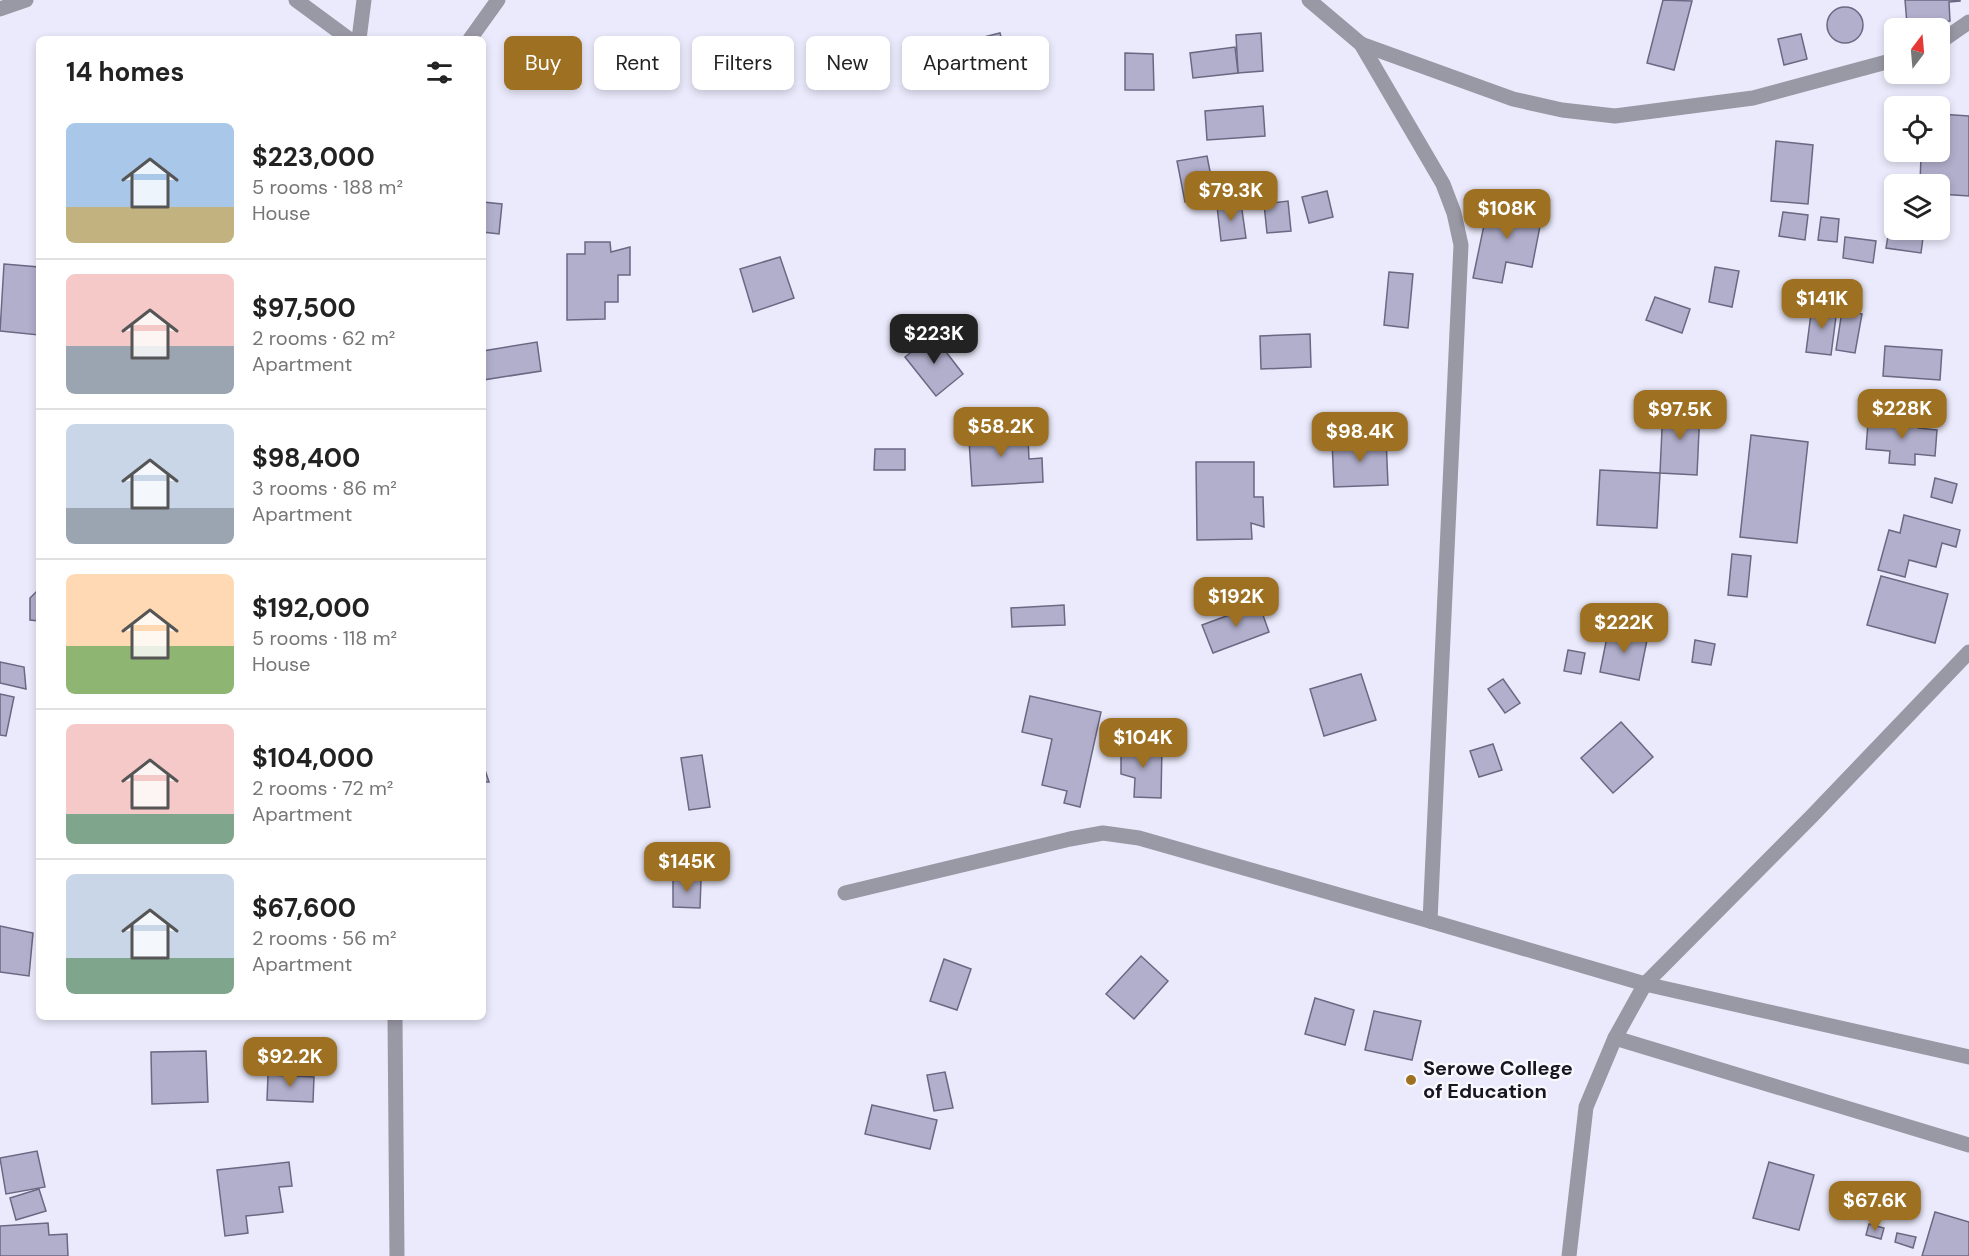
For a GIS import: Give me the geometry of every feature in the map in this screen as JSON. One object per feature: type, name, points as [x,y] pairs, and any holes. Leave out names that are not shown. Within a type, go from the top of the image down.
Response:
[{"type":"street","points":[[0,9],[26,0]]},
{"type":"street","points":[[296,0],[345,36]]},
{"type":"street","points":[[359,36],[364,0]]},
{"type":"street","points":[[472,36],[498,0]]},
{"type":"street","points":[[1309,0],[1361,44],[1443,184],[1454,213],[1461,245],[1430,921]]},
{"type":"street","points":[[1950,35],[1969,22]]},
{"type":"street","points":[[1361,44],[1514,99],[1562,110],[1616,116],[1753,98],[1884,63]]},
{"type":"street","points":[[1569,1256],[1586,1107],[1615,1038],[1645,984],[1812,817],[1969,652]]},
{"type":"street","points":[[845,893],[1070,839],[1103,833],[1139,838],[1645,984],[1969,1057]]},
{"type":"street","points":[[395,1020],[397,1256]]},
{"type":"street","points":[[1615,1038],[1969,1145]]},
{"type":"building","points":[[1663,0],[1692,1],[1674,70],[1647,63]]},
{"type":"building","points":[[1905,0],[1960,0],[1949,2],[1950,18],[1906,18]]},
{"type":"building","points":[[1845,7],[1858,12],[1863,25],[1858,38],[1845,43],[1832,38],[1827,25],[1832,12]]},
{"type":"building","points":[[1261,33],[1263,71],[1238,73],[1236,35]]},
{"type":"building","points":[[1801,34],[1807,59],[1784,65],[1778,39]]},
{"type":"building","points":[[1235,47],[1238,73],[1193,78],[1190,53]]},
{"type":"building","points":[[1125,53],[1153,54],[1154,90],[1125,90]]},
{"type":"building","points":[[1263,106],[1265,136],[1207,140],[1205,111]]},
{"type":"building","points":[[1950,115],[1969,116],[1969,196],[1950,195],[1950,174],[1920,174],[1921,162],[1950,162]]},
{"type":"building","points":[[1776,141],[1813,145],[1808,204],[1771,201]]},
{"type":"building","points":[[1207,156],[1215,197],[1185,202],[1177,161]]},
{"type":"building","points":[[1327,191],[1333,217],[1309,223],[1302,197]]},
{"type":"building","points":[[1288,201],[1291,231],[1267,233],[1264,204]]},
{"type":"building","points":[[1489,201],[1543,211],[1532,267],[1506,262],[1502,283],[1473,278]]},
{"type":"building","points":[[486,202],[502,204],[499,234],[486,232]]},
{"type":"building","points":[[1241,203],[1246,238],[1221,241],[1217,206]]},
{"type":"building","points":[[1783,212],[1808,215],[1805,240],[1779,236]]},
{"type":"building","points":[[1821,217],[1839,219],[1837,242],[1818,240]]},
{"type":"building","points":[[1845,237],[1876,241],[1873,263],[1843,258]]},
{"type":"building","points":[[1887,240],[1923,240],[1921,253],[1886,248]]},
{"type":"building","points":[[585,242],[610,242],[611,252],[630,247],[630,275],[618,275],[618,302],[605,302],[605,319],[567,320],[567,254],[585,254]]},
{"type":"building","points":[[780,257],[794,298],[753,312],[740,269]]},
{"type":"building","points":[[4,264],[36,267],[36,335],[0,331]]},
{"type":"building","points":[[1715,267],[1739,271],[1732,307],[1709,302]]},
{"type":"building","points":[[1389,272],[1413,274],[1408,328],[1384,325]]},
{"type":"building","points":[[1655,297],[1690,309],[1682,333],[1646,320]]},
{"type":"building","points":[[1812,306],[1837,309],[1831,355],[1806,352]]},
{"type":"building","points":[[1842,311],[1862,314],[1855,353],[1836,350]]},
{"type":"building","points":[[1310,334],[1311,367],[1261,369],[1260,336]]},
{"type":"building","points":[[933,335],[963,374],[936,396],[905,357]]},
{"type":"building","points":[[537,342],[541,371],[486,380],[486,350]]},
{"type":"building","points":[[1885,346],[1942,350],[1940,380],[1883,376]]},
{"type":"building","points":[[1663,407],[1700,409],[1697,475],[1660,473]]},
{"type":"building","points":[[1893,416],[1918,418],[1918,428],[1937,430],[1935,456],[1915,454],[1915,465],[1889,463],[1890,451],[1866,449],[1868,423],[1892,426]]},
{"type":"building","points":[[1000,423],[1001,439],[1028,438],[1029,459],[1042,458],[1043,482],[972,486],[968,425]]},
{"type":"building","points":[[1751,435],[1808,442],[1797,543],[1740,537]]},
{"type":"building","points":[[1386,438],[1388,485],[1334,487],[1332,441]]},
{"type":"building","points":[[875,449],[905,449],[905,470],[874,470]]},
{"type":"building","points":[[1196,462],[1254,462],[1254,497],[1263,497],[1264,527],[1251,523],[1252,539],[1197,540]]},
{"type":"building","points":[[1600,470],[1660,473],[1657,528],[1597,525]]},
{"type":"building","points":[[1935,478],[1957,484],[1952,503],[1931,497]]},
{"type":"building","points":[[1904,515],[1960,530],[1956,547],[1942,543],[1936,567],[1909,560],[1905,577],[1878,570],[1889,530],[1900,533]]},
{"type":"building","points":[[1732,554],[1751,556],[1747,597],[1728,595]]},
{"type":"building","points":[[1881,576],[1948,594],[1935,643],[1867,625]]},
{"type":"building","points":[[36,592],[36,621],[30,620],[30,598]]},
{"type":"building","points":[[1259,604],[1269,632],[1213,653],[1202,625]]},
{"type":"building","points":[[1064,605],[1065,625],[1012,627],[1011,608]]},
{"type":"building","points":[[1609,627],[1648,635],[1639,680],[1600,672]]},
{"type":"building","points":[[1695,640],[1715,644],[1711,665],[1692,662]]},
{"type":"building","points":[[1568,650],[1585,653],[1581,674],[1564,671]]},
{"type":"building","points":[[0,662],[24,667],[26,689],[0,683]]},
{"type":"building","points":[[1361,674],[1376,720],[1324,736],[1310,689]]},
{"type":"building","points":[[1503,679],[1520,703],[1505,713],[1488,689]]},
{"type":"building","points":[[0,694],[14,697],[6,736],[0,735]]},
{"type":"building","points":[[1030,696],[1101,712],[1080,807],[1064,803],[1067,791],[1042,785],[1052,739],[1022,732]]},
{"type":"building","points":[[1621,722],[1653,757],[1613,793],[1581,758]]},
{"type":"building","points":[[1493,744],[1502,770],[1479,777],[1470,751]]},
{"type":"building","points":[[1121,746],[1162,747],[1161,798],[1134,797],[1135,778],[1121,774]]},
{"type":"building","points":[[702,755],[710,807],[689,810],[681,758]]},
{"type":"building","points":[[673,879],[701,880],[700,908],[673,907]]},
{"type":"building","points":[[0,926],[33,933],[29,976],[0,972]]},
{"type":"building","points":[[1141,956],[1168,981],[1134,1019],[1106,994]]},
{"type":"building","points":[[944,959],[971,969],[957,1010],[930,1001]]},
{"type":"building","points":[[1315,998],[1354,1010],[1345,1045],[1305,1034]]},
{"type":"building","points":[[1374,1011],[1421,1021],[1412,1060],[1365,1050]]},
{"type":"building","points":[[206,1051],[208,1102],[152,1104],[151,1052]]},
{"type":"building","points":[[945,1072],[953,1108],[934,1111],[927,1075]]},
{"type":"building","points":[[268,1075],[314,1077],[313,1102],[267,1100]]},
{"type":"building","points":[[872,1105],[937,1120],[930,1149],[865,1134]]},
{"type":"building","points":[[37,1151],[45,1187],[6,1194],[0,1158]]},
{"type":"building","points":[[289,1162],[292,1186],[279,1187],[283,1212],[246,1216],[248,1233],[225,1236],[217,1170]]},
{"type":"building","points":[[1769,1162],[1814,1175],[1799,1230],[1753,1218]]},
{"type":"building","points":[[39,1189],[46,1211],[16,1220],[10,1198]]},
{"type":"building","points":[[1935,1212],[1969,1222],[1969,1256],[1922,1256]]},
{"type":"building","points":[[48,1223],[49,1235],[67,1234],[68,1256],[0,1256],[0,1226]]},
{"type":"building","points":[[1869,1224],[1884,1228],[1881,1239],[1866,1235]]},
{"type":"building","points":[[1897,1233],[1916,1237],[1913,1248],[1895,1242]]},
{"type":"place","name":"Serowe College of Education","points":[[1411,1080]]}]
